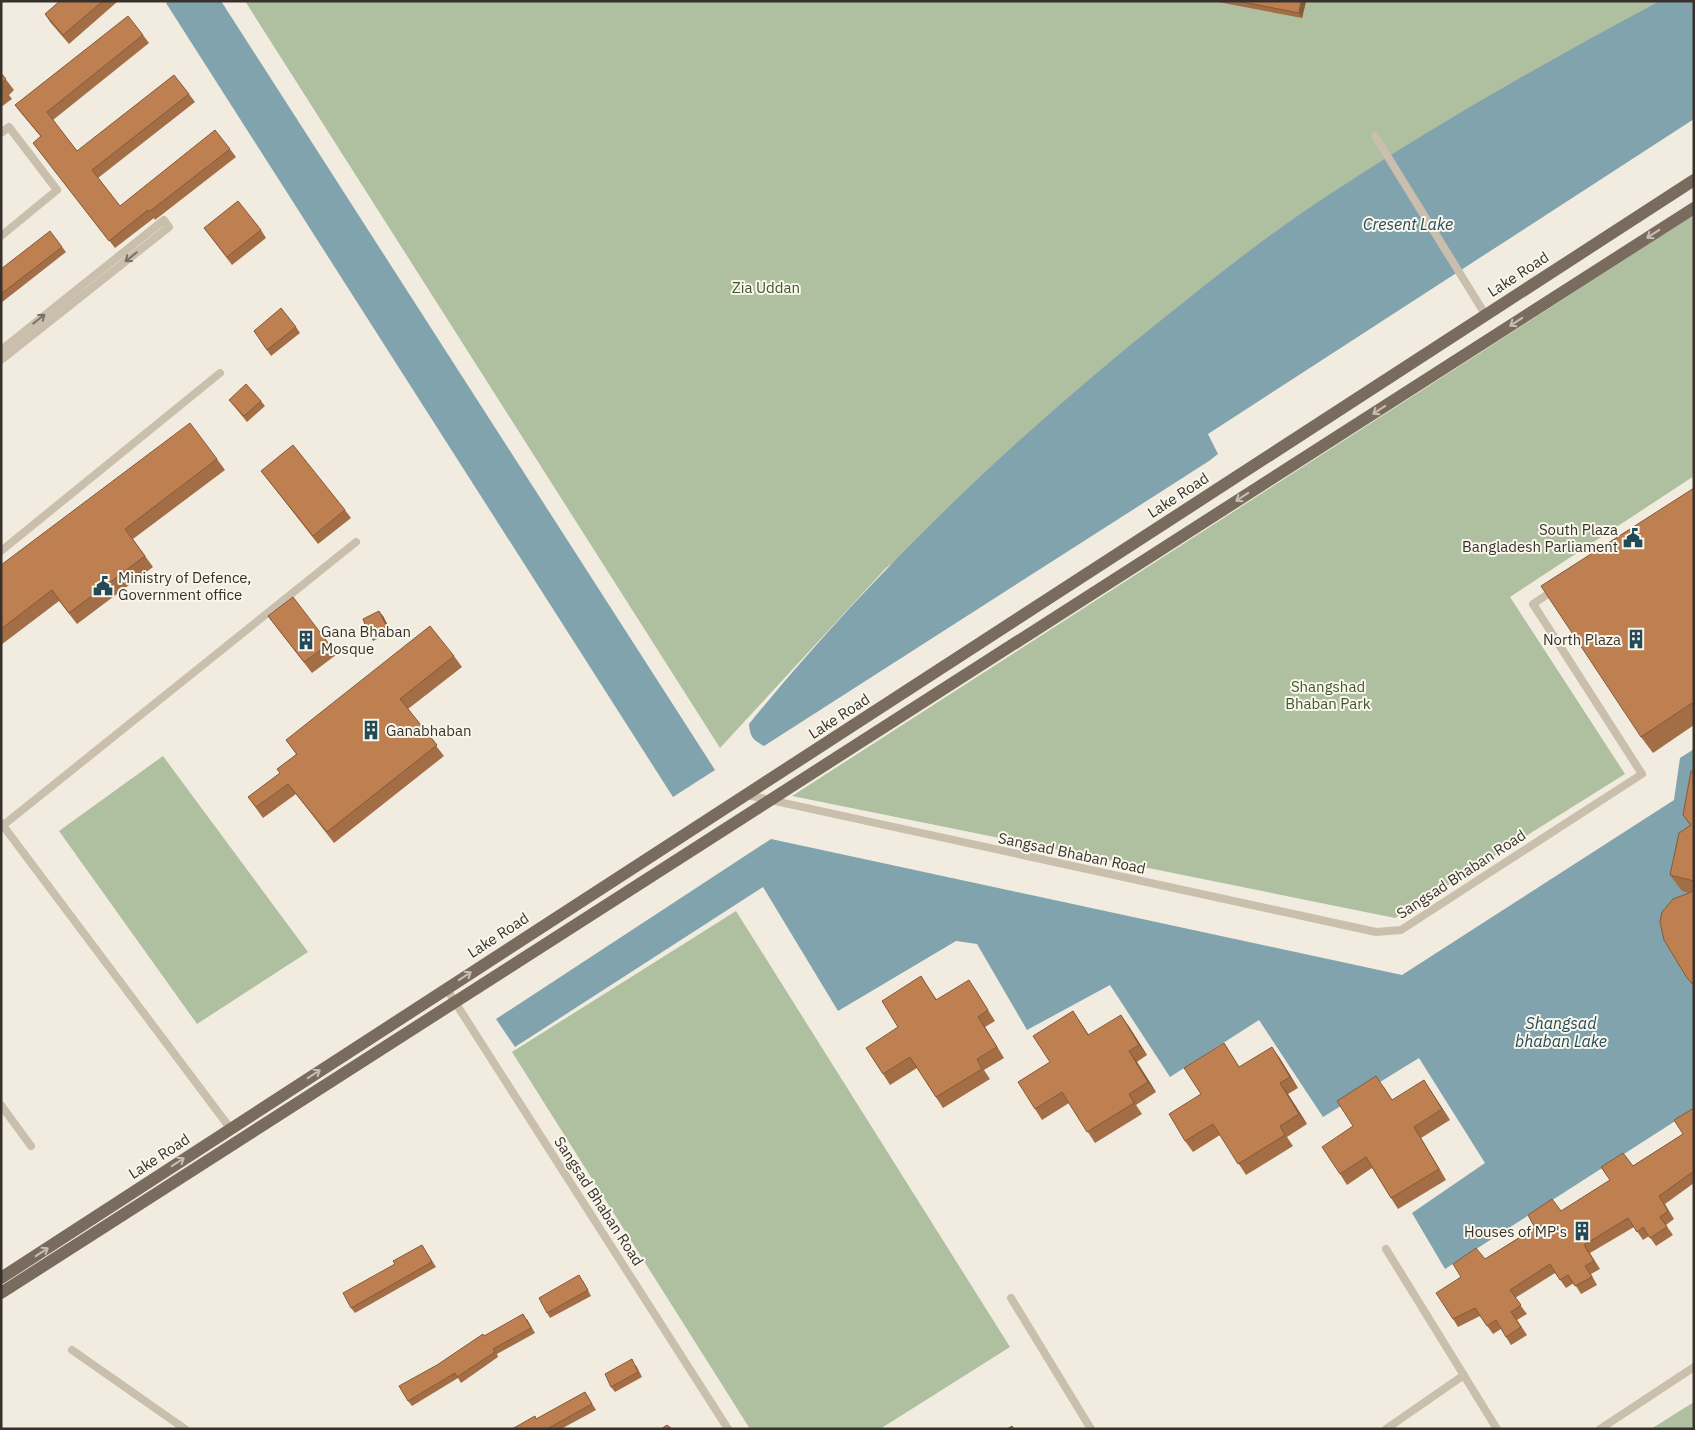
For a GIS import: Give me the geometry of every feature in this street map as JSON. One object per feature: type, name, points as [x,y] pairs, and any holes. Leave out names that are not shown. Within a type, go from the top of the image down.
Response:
[{"type":"main road","name":"Lake Road","points":[[1,1278],[1694,180]]},
{"type":"main road","points":[[1,1292],[1694,208]]},
{"type":"lane","points":[[1,133],[9,127],[57,190],[1,236]]},
{"type":"lane","points":[[1375,136],[1485,314]]},
{"type":"lane","points":[[1,350],[164,220],[169,227],[1,360]]},
{"type":"lane","points":[[1,551],[220,373]]},
{"type":"lane","points":[[230,1128],[2,825],[356,542]]},
{"type":"lane","name":"Sangsad Bhaban Road","points":[[747,795],[1366,930],[1376,932],[1401,930],[1642,774],[1533,604],[1565,583]]},
{"type":"lane","name":"Sangsad Bhaban Road","points":[[446,988],[728,1429]]},
{"type":"lane","points":[[1,1104],[31,1146]]},
{"type":"lane","points":[[1386,1249],[1498,1429]]},
{"type":"lane","points":[[1011,1298],[1091,1429]]},
{"type":"lane","points":[[72,1350],[185,1429]]},
{"type":"lane","points":[[1600,1429],[1694,1367]]},
{"type":"lane","points":[[1386,1429],[1464,1375]]},
{"type":"green space","name":"Zia Uddan","points":[[245,1],[1662,1],[886,568],[720,748]]},
{"type":"green space","name":"Shangshad Bhaban Park","points":[[1694,215],[1694,476],[1510,597],[1625,774],[1395,918],[792,796]]},
{"type":"green space","points":[[163,756],[308,952],[197,1024],[59,831]]},
{"type":"green space","points":[[736,911],[1010,1347],[880,1429],[750,1429],[512,1052]]},
{"type":"green space","points":[[1694,1402],[1694,1429],[1651,1429]]},
{"type":"water","points":[[169,1],[221,1],[715,770],[673,797],[166,3]]},
{"type":"water","name":"Cresent Lake","points":[[1660,1],[1694,1],[1694,119],[1208,434],[1218,454],[1209,461],[764,746],[753,738],[749,724],[844,614],[894,561],[999,460],[1108,363],[1279,229],[1384,159],[1567,51]]},
{"type":"water","name":"Shangsad bhaban Lake","points":[[1694,749],[1694,1109],[1445,1269],[1412,1213],[1485,1163],[1419,1058],[1323,1117],[1259,1020],[1170,1077],[1110,985],[1027,1030],[977,944],[956,941],[838,1011],[763,887],[515,1047],[496,1019],[771,839],[1402,975],[1674,800],[1680,758]]},
{"type":"building","points":[[60,1],[103,1],[63,35],[45,14]]},
{"type":"building","points":[[1238,1],[1301,1],[1299,13]]},
{"type":"building","points":[[128,16],[143,35],[47,112],[77,151],[174,75],[189,94],[92,170],[120,206],[215,130],[230,149],[109,241],[33,143],[41,136],[15,105]]},
{"type":"building","points":[[1,73],[6,79],[1,84]]},
{"type":"building","points":[[238,201],[261,230],[227,257],[204,228]]},
{"type":"building","points":[[50,231],[62,247],[1,294],[1,269]]},
{"type":"building","points":[[281,308],[296,327],[267,350],[254,331]]},
{"type":"building","points":[[246,384],[261,401],[244,416],[229,400]]},
{"type":"building","points":[[190,423],[217,459],[125,529],[145,556],[69,613],[52,590],[1,629],[1,565]]},
{"type":"building","points":[[293,445],[345,510],[313,536],[261,471]]},
{"type":"building","name":"North Plaza","points":[[1694,488],[1694,707],[1692,703],[1641,737],[1541,586]]},
{"type":"building","name":"Gana Bhaban Mosque","points":[[293,597],[329,644],[304,662],[268,616]]},
{"type":"building","points":[[379,611],[387,627],[369,635],[363,619]]},
{"type":"building","name":"Ganabhaban","points":[[430,626],[454,656],[400,699],[437,745],[327,832],[288,784],[256,807],[248,797],[280,773],[277,769],[297,754],[286,740]]},
{"type":"building","points":[[1691,771],[1694,771],[1694,881],[1670,875],[1679,833],[1691,825],[1683,815]]},
{"type":"building","points":[[1694,891],[1694,985],[1687,978],[1664,940],[1660,922],[1662,912],[1673,899]]},
{"type":"building","points":[[921,976],[936,1000],[969,980],[988,1010],[978,1017],[997,1047],[977,1059],[982,1069],[936,1097],[910,1057],[883,1074],[866,1048],[898,1027],[882,1001]]},
{"type":"building","points":[[1073,1011],[1088,1035],[1121,1015],[1139,1045],[1129,1051],[1148,1082],[1129,1094],[1134,1103],[1087,1132],[1062,1092],[1035,1109],[1018,1082],[1050,1062],[1033,1036]]},
{"type":"building","points":[[1224,1043],[1239,1067],[1272,1047],[1290,1077],[1280,1083],[1299,1114],[1280,1126],[1285,1135],[1238,1164],[1213,1124],[1185,1141],[1169,1114],[1201,1094],[1184,1068]]},
{"type":"building","points":[[1376,1076],[1392,1100],[1424,1080],[1442,1109],[1414,1127],[1439,1169],[1391,1198],[1366,1157],[1340,1174],[1322,1147],[1353,1126],[1337,1101]]},
{"type":"building","name":"Houses of MP's","points":[[1694,1108],[1694,1171],[1659,1196],[1668,1211],[1660,1217],[1667,1227],[1650,1238],[1643,1227],[1637,1232],[1628,1218],[1584,1245],[1594,1261],[1585,1266],[1592,1277],[1575,1286],[1568,1275],[1560,1280],[1550,1264],[1510,1290],[1521,1305],[1511,1312],[1521,1327],[1506,1337],[1496,1320],[1487,1326],[1475,1308],[1453,1319],[1436,1293],[1461,1277],[1453,1264],[1476,1248],[1485,1259],[1535,1228],[1528,1215],[1552,1199],[1561,1211],[1610,1180],[1601,1167],[1623,1153],[1633,1166],[1683,1134],[1674,1120]]},
{"type":"building","points":[[422,1245],[432,1262],[351,1308],[343,1293],[395,1264],[393,1261]]},
{"type":"building","points":[[579,1275],[588,1290],[547,1313],[539,1298]]},
{"type":"building","points":[[523,1314],[531,1328],[493,1349],[495,1352],[457,1377],[455,1373],[408,1401],[399,1386],[437,1365],[483,1334],[484,1336]]},
{"type":"building","points":[[632,1359],[638,1372],[611,1387],[605,1374]]},
{"type":"building","points":[[585,1392],[592,1404],[547,1429],[512,1429],[535,1416],[536,1419]]},
{"type":"building","points":[[667,1425],[672,1429],[661,1429]]},
{"type":"place","name":"South Plaza Bangladesh Parliament","points":[[1633,538]]},
{"type":"place","name":"Ministry of Defence, Government office","points":[[103,586]]},
{"type":"place","name":"North Plaza","points":[[1636,639]]},
{"type":"place","name":"Gana Bhaban Mosque","points":[[306,640]]},
{"type":"place","name":"Ganabhaban","points":[[371,730]]},
{"type":"place","name":"Houses of MP's","points":[[1582,1231]]}]
